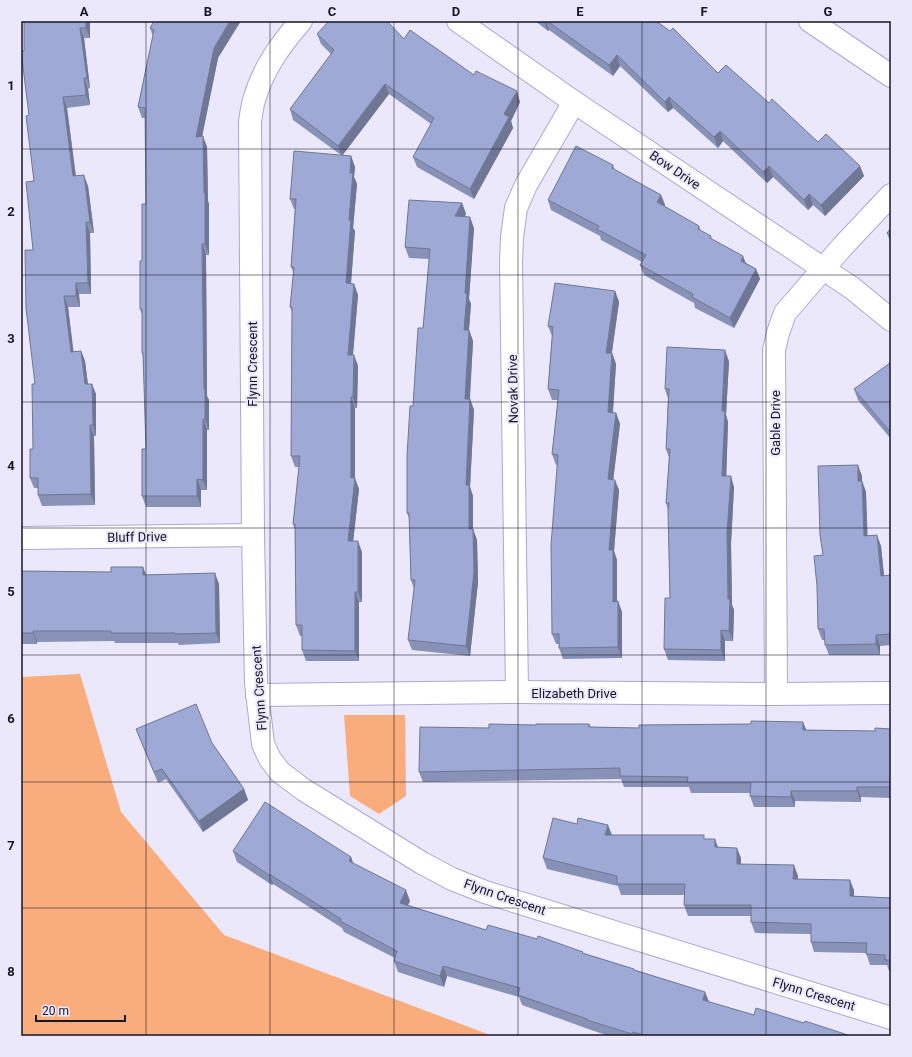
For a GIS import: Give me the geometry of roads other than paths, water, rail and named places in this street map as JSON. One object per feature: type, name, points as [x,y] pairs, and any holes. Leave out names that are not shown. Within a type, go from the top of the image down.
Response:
[{"type":"street","name":"Flynn Crescent","points":[[301,21],[285,39],[268,64],[254,101],[250,122],[253,535],[257,695],[263,744],[270,759],[280,772],[304,790],[422,863],[446,876],[485,892],[891,1018]]},
{"type":"street","name":"Bow Drive","points":[[458,21],[574,102],[852,288],[891,320]]},
{"type":"street","points":[[810,21],[891,76]]},
{"type":"street","name":"Novak Drive","points":[[517,692],[511,302],[512,237],[516,208],[526,185],[574,102]]},
{"type":"street","name":"Gable Drive","points":[[776,694],[774,350],[785,313],[842,247],[891,195]]},
{"type":"street","name":"Bluff Drive","points":[[21,538],[253,535]]},
{"type":"street","name":"Elizabeth Drive","points":[[257,695],[517,692],[891,694]]}]
